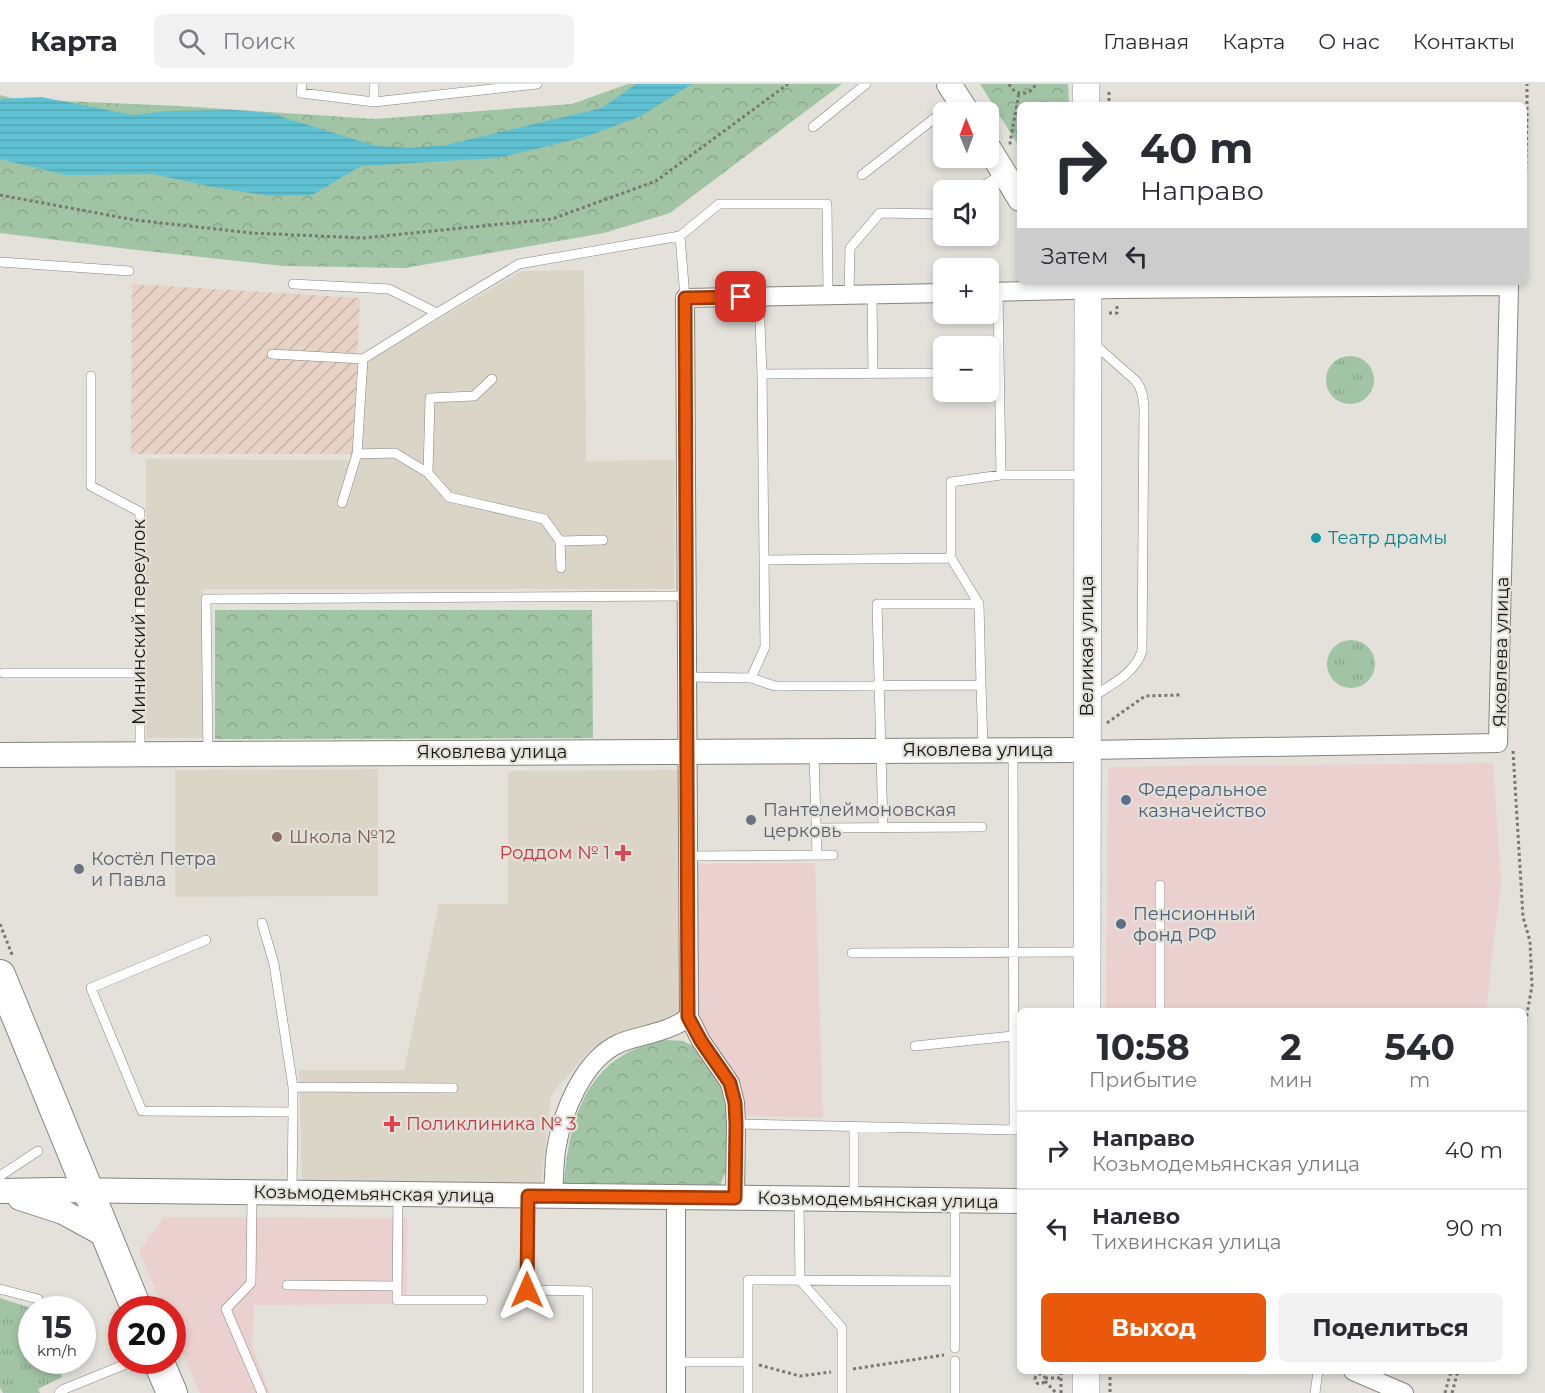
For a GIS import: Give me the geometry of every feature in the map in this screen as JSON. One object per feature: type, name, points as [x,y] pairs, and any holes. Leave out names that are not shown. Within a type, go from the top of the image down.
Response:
[{"type":"main road","points":[[1086,84],[1086,102]]},
{"type":"main road","name":"Великая улица","points":[[1087,1008],[1088,286]]},
{"type":"main road","points":[[0,975],[10,1011],[131,1296]]},
{"type":"main road","points":[[164,1374],[172,1393]]},
{"type":"main road","points":[[1074,1374],[1086,1393]]},
{"type":"street","points":[[999,154],[1010,162],[1017,188]]},
{"type":"street","points":[[999,291],[1044,286],[1088,286]]},
{"type":"street","name":"Яковлева улица","points":[[0,755],[1013,751],[1087,725],[1498,743],[1509,286],[1088,286]]},
{"type":"street","points":[[735,1198],[736,1124],[735,1103],[730,1083],[701,1041],[688,1017],[685,298],[933,293]]},
{"type":"street","points":[[553,1196],[556,1150],[563,1121],[583,1077],[595,1062],[618,1044],[672,1028],[688,1017]]},
{"type":"street","name":"Козьмодемьянская улица","points":[[0,1192],[54,1190],[1017,1201]]},
{"type":"street","points":[[0,1192],[63,1212],[107,1236]]},
{"type":"street","points":[[676,1198],[676,1393]]},
{"type":"street","points":[[1360,1374],[1404,1393]]},
{"type":"lane","points":[[302,84],[301,93],[374,102],[537,84]]},
{"type":"lane","points":[[374,84],[374,102]]},
{"type":"lane","points":[[813,128],[866,84]]},
{"type":"lane","points":[[862,175],[958,99]]},
{"type":"lane","points":[[988,180],[1010,162]]},
{"type":"lane","points":[[272,354],[363,359],[519,264],[680,236],[719,204],[827,204],[828,295]]},
{"type":"lane","points":[[849,295],[850,248],[880,213],[933,214]]},
{"type":"lane","points":[[680,236],[685,298]]},
{"type":"lane","points":[[0,262],[129,271]]},
{"type":"lane","points":[[293,284],[389,289],[437,313]]},
{"type":"lane","points":[[872,294],[873,374]]},
{"type":"lane","points":[[751,678],[765,647],[759,297]]},
{"type":"lane","points":[[1087,725],[1137,663],[1142,651],[1142,393],[1136,381],[1089,340]]},
{"type":"lane","points":[[342,502],[357,454],[363,359]]},
{"type":"lane","points":[[762,374],[933,373]]},
{"type":"lane","name":"Мининский переулок","points":[[90,376],[91,486],[140,512],[140,753]]},
{"type":"lane","points":[[428,473],[430,398],[474,396],[492,379]]},
{"type":"lane","points":[[996,402],[1001,475]]},
{"type":"lane","points":[[357,454],[395,453],[428,473],[449,498],[544,519],[560,540],[561,568]]},
{"type":"lane","points":[[983,751],[979,604],[951,558],[951,482],[1001,475],[1088,475]]},
{"type":"lane","points":[[560,540],[603,540]]},
{"type":"lane","points":[[764,560],[951,558]]},
{"type":"lane","points":[[561,586],[561,597]]},
{"type":"lane","points":[[208,753],[206,599],[687,596]]},
{"type":"lane","points":[[883,828],[877,604],[979,604]]},
{"type":"lane","points":[[3,673],[140,673]]},
{"type":"lane","points":[[687,677],[751,678],[775,686],[981,685]]},
{"type":"lane","points":[[814,751],[817,855]]},
{"type":"lane","points":[[736,1124],[1014,1130],[1013,751]]},
{"type":"lane","points":[[816,828],[982,827]]},
{"type":"lane","points":[[688,856],[833,855]]},
{"type":"lane","points":[[1160,885],[1160,1008]]},
{"type":"lane","points":[[262,923],[274,964],[293,1087],[292,1194]]},
{"type":"lane","points":[[206,940],[91,988],[142,1111],[293,1112]]},
{"type":"lane","points":[[852,953],[1086,952]]},
{"type":"lane","points":[[915,1046],[1013,1036]]},
{"type":"lane","points":[[293,1087],[453,1088]]},
{"type":"lane","points":[[854,1199],[855,1127]]},
{"type":"lane","points":[[0,1176],[38,1151]]},
{"type":"lane","points":[[252,1193],[251,1283],[226,1309],[262,1393]]},
{"type":"lane","points":[[398,1195],[397,1300],[483,1300]]},
{"type":"lane","points":[[528,1196],[527,1290],[588,1291],[588,1393]]},
{"type":"lane","points":[[799,1199],[800,1280],[842,1328],[842,1393]]},
{"type":"lane","points":[[954,1200],[955,1348]]},
{"type":"lane","points":[[748,1393],[748,1280],[955,1281]]},
{"type":"lane","points":[[287,1285],[397,1286]]},
{"type":"lane","points":[[0,1289],[27,1296]]},
{"type":"lane","points":[[955,1360],[955,1393]]},
{"type":"lane","points":[[676,1362],[748,1362]]},
{"type":"lane","points":[[59,1393],[108,1371]]},
{"type":"lane","points":[[1315,1393],[1318,1374]]},
{"type":"path","points":[[0,195],[135,220],[252,233],[363,238],[552,219],[656,181],[788,84]]},
{"type":"path","points":[[1009,84],[1012,90],[1026,94],[1036,84]]},
{"type":"path","points":[[1527,84],[1527,102]]},
{"type":"path","points":[[1017,102],[1019,93]]},
{"type":"path","points":[[1010,162],[1010,143],[1017,104]]},
{"type":"path","points":[[1087,725],[1108,723],[1145,696],[1180,695]]},
{"type":"path","points":[[1039,1374],[1035,1378],[1039,1383],[1045,1379],[1074,1374]]},
{"type":"path","points":[[1044,1374],[1056,1393]]},
{"type":"path","points":[[1061,1393],[1074,1374]]},
{"type":"path","points":[[1110,1374],[1110,1393]]},
{"type":"path","points":[[1445,1393],[1450,1374]]},
{"type":"path","points":[[1452,1393],[1457,1374]]},
{"type":"shaded area","points":[[584,270],[586,461],[675,460],[674,589],[203,589],[203,738],[146,738],[146,459],[362,460],[366,361],[522,271]]},
{"type":"shaded area","points":[[132,284],[360,298],[353,454],[131,454]]},
{"type":"shaded area","points":[[1493,763],[1501,881],[1486,1008],[1106,1008],[1108,767]]},
{"type":"shaded area","points":[[378,769],[378,896],[175,897],[175,770]]},
{"type":"shaded area","points":[[678,770],[680,1015],[593,1047],[551,1095],[541,1184],[302,1181],[299,1070],[404,1070],[439,904],[508,904],[508,771]]},
{"type":"shaded area","points":[[815,863],[823,1118],[740,1116],[730,1071],[696,1014],[695,864]]},
{"type":"shaded area","points":[[164,1217],[407,1218],[407,1304],[254,1305],[252,1346],[270,1393],[200,1393],[186,1360],[186,1296],[158,1296],[139,1251]]},
{"type":"green space","points":[[628,84],[842,84],[670,213],[604,233],[405,268],[284,266],[0,233],[0,95],[16,99],[179,106],[375,119],[572,104]]},
{"type":"green space","points":[[980,84],[1068,84],[1069,102],[1017,102],[1017,143],[999,114],[999,102],[991,102]]},
{"type":"green space","points":[[1350,356],[1367,363],[1374,380],[1367,397],[1350,404],[1333,397],[1326,380],[1333,363]]},
{"type":"green space","points":[[215,610],[592,610],[593,738],[215,739]]},
{"type":"green space","points":[[1351,640],[1368,647],[1375,664],[1368,681],[1351,688],[1334,681],[1327,664],[1334,647]]},
{"type":"green space","points":[[664,1040],[683,1041],[693,1046],[721,1087],[726,1109],[726,1171],[720,1185],[564,1183],[573,1128],[579,1110],[597,1078],[609,1065],[625,1054]]},
{"type":"green space","points":[[0,1298],[18,1304],[18,1374],[61,1374],[62,1377],[38,1389],[40,1393],[3,1393],[0,1387]]},
{"type":"water","points":[[636,84],[692,84],[641,116],[585,137],[497,158],[361,166],[312,195],[271,196],[153,174],[66,175],[0,159],[0,99],[41,97],[133,115],[167,111],[235,110],[269,113],[376,146],[412,148],[446,145],[602,108]]},
{"type":"place","name":"Театр драмы","points":[[1316,538]]},
{"type":"place","name":"Федеральное казначейство","points":[[1126,800]]},
{"type":"place","name":"Пантелеймоновская церковь","points":[[751,820]]},
{"type":"place","name":"Школа №12","points":[[277,837]]},
{"type":"place","name":"Роддом № 1","points":[[623,853]]},
{"type":"place","name":"Костёл Петра и Павла","points":[[79,869]]},
{"type":"place","name":"Пенсионный фонд РФ","points":[[1121,924]]},
{"type":"place","name":"Поликлиника № 3","points":[[392,1124]]},
{"type":"route","points":[[527,1290],[528,1196],[735,1198],[736,1124],[735,1103],[730,1083],[701,1041],[688,1017],[685,298],[741,297]]}]
